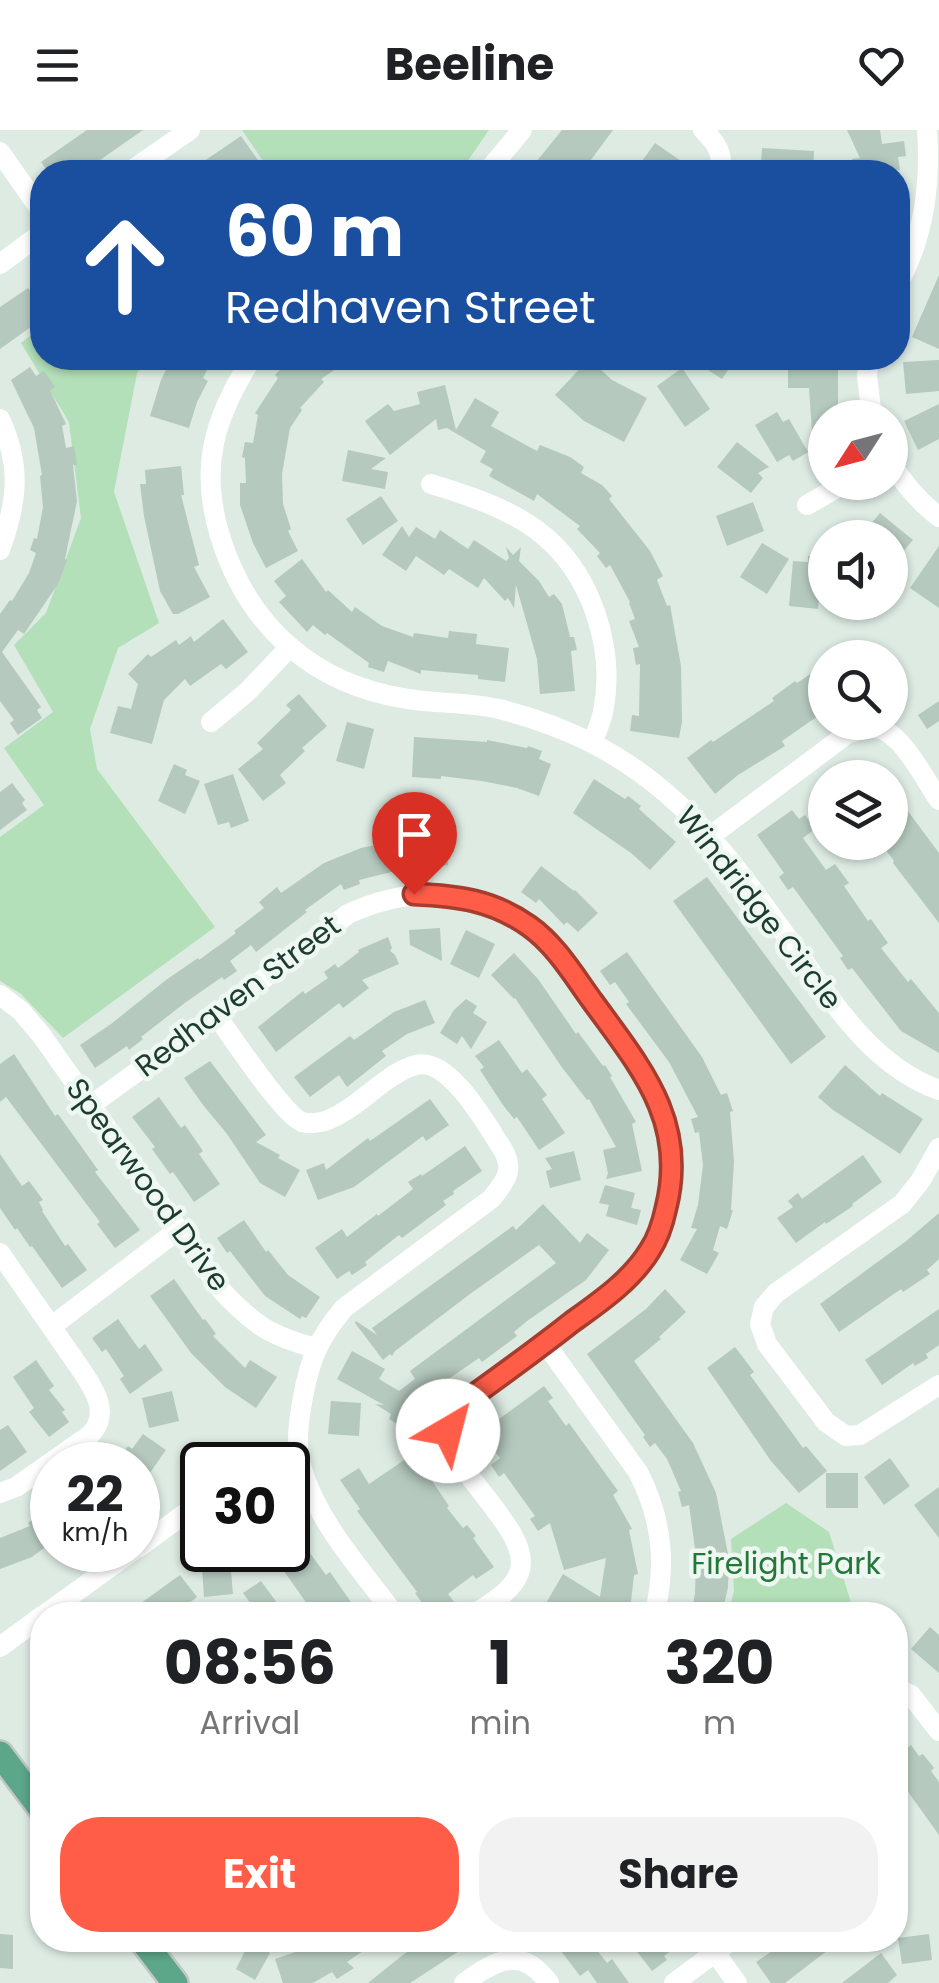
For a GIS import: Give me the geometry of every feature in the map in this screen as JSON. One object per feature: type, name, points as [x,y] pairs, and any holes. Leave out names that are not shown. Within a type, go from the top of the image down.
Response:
[{"type":"main road","points":[[0,1754],[30,1794]]},
{"type":"main road","points":[[151,1952],[175,1983]]},
{"type":"street","points":[[146,160],[190,130]]},
{"type":"street","points":[[498,160],[522,130]]},
{"type":"street","points":[[703,130],[722,160]]},
{"type":"street","points":[[910,256],[934,166],[928,130]]},
{"type":"street","points":[[0,152],[30,195]]},
{"type":"street","points":[[0,264],[30,242]]},
{"type":"street","name":"Windridge Circle","points":[[245,370],[227,402],[211,452],[213,510],[234,573],[248,601],[289,648],[322,671],[380,694],[496,708],[593,742],[666,792],[708,836],[874,1051],[899,1070],[939,1090]]},
{"type":"street","points":[[868,370],[869,400]]},
{"type":"street","points":[[0,420],[14,458],[15,501],[0,550]]},
{"type":"street","points":[[431,484],[464,494],[538,531],[578,576],[595,610],[606,661],[603,712],[593,742]]},
{"type":"street","points":[[908,489],[939,517]]},
{"type":"street","points":[[807,504],[814,500]]},
{"type":"street","points":[[211,722],[247,692],[289,648]]},
{"type":"street","points":[[708,836],[847,734],[866,728],[880,728],[894,736],[939,800]]},
{"type":"street","name":"Redhaven Street","points":[[91,1105],[348,914],[387,898],[414,894],[454,896],[489,904],[530,927],[561,957],[640,1066],[654,1092],[669,1138],[672,1172],[663,1221],[648,1253],[614,1291],[456,1408],[450,1418],[448,1431],[456,1454],[515,1539],[522,1560],[516,1580],[491,1602]]},
{"type":"street","name":"Spearwood Drive","points":[[0,995],[22,1011],[42,1036],[222,1291],[246,1316],[283,1339],[316,1348]]},
{"type":"street","points":[[216,1014],[286,1109],[303,1122],[320,1123],[341,1114],[404,1070],[424,1064],[452,1078],[504,1150],[508,1162],[507,1180],[491,1199],[344,1308],[325,1331],[305,1385],[297,1442]]},
{"type":"street","points":[[935,1397],[860,1435],[846,1436],[826,1422],[766,1344],[760,1324],[764,1307],[776,1294],[902,1204],[939,1148]]},
{"type":"street","points":[[52,1326],[178,1230]]},
{"type":"street","points":[[0,1254],[52,1326],[102,1409],[97,1428],[90,1435],[16,1487],[0,1493]]},
{"type":"street","points":[[545,1343],[646,1488],[662,1552],[657,1602]]},
{"type":"street","points":[[310,1493],[386,1602]]},
{"type":"street","points":[[62,1602],[104,1572]]},
{"type":"street","points":[[0,1647],[30,1625]]},
{"type":"street","points":[[908,1694],[939,1731]]},
{"type":"street","points":[[674,1983],[708,1952]]},
{"type":"street","points":[[721,1952],[737,1983]]},
{"type":"street","points":[[464,1983],[484,1968],[512,1959],[532,1964],[549,1983]]},
{"type":"green space","points":[[242,130],[489,130],[468,160],[262,160]]},
{"type":"green space","points":[[30,336],[30,358],[21,343]]},
{"type":"green space","points":[[37,370],[139,370],[114,492],[159,623],[118,648],[90,729],[97,769],[215,927],[63,1038],[21,994],[0,981],[0,837],[44,805],[4,748],[53,712],[14,645],[46,613],[81,518],[69,422]]},
{"type":"green space","name":"Firelight Park","points":[[786,1503],[829,1532],[851,1602],[731,1602],[731,1539]]},
{"type":"building","points":[[87,130],[143,130],[100,160],[44,160]]},
{"type":"building","points":[[562,130],[613,130],[591,160],[538,160]]},
{"type":"building","points":[[847,130],[880,130],[882,144],[904,141],[906,156],[898,160],[852,160],[860,158]]},
{"type":"building","points":[[241,136],[258,160],[206,160]]},
{"type":"building","points":[[655,143],[680,160],[643,160]]},
{"type":"building","points":[[762,148],[814,151],[814,160],[761,160]]},
{"type":"building","points":[[939,275],[939,349],[912,337]]},
{"type":"building","points":[[28,288],[30,291],[30,328],[0,349],[0,307]]},
{"type":"building","points":[[939,360],[939,391],[906,394],[904,370],[910,370],[910,362]]},
{"type":"building","points":[[30,367],[36,376],[44,371],[55,387],[50,390],[66,424],[62,426],[66,448],[74,446],[77,465],[73,465],[77,501],[67,560],[58,584],[24,634],[18,630],[2,652],[41,707],[37,710],[42,718],[18,735],[10,723],[14,720],[0,701],[0,614],[29,573],[36,553],[30,550],[34,538],[37,539],[43,507],[34,428],[11,380]]},
{"type":"building","points":[[166,370],[207,370],[203,378],[208,381],[189,428],[150,416]]},
{"type":"building","points":[[280,370],[334,370],[321,379],[324,382],[300,408],[290,428],[282,474],[283,504],[291,529],[288,531],[298,551],[266,568],[240,505],[240,483],[246,483],[242,457],[245,442],[253,443],[258,415],[255,413],[278,378],[275,375]]},
{"type":"building","points":[[579,370],[601,370],[647,398],[624,442],[584,421],[555,395]]},
{"type":"building","points":[[683,370],[710,409],[685,427],[657,386]]},
{"type":"building","points":[[708,370],[728,370],[722,379]]},
{"type":"building","points":[[788,370],[838,370],[838,400],[810,400],[809,388],[788,388]]},
{"type":"building","points":[[445,385],[456,430],[475,398],[499,412],[491,426],[537,451],[540,445],[584,467],[581,473],[612,496],[609,499],[650,551],[663,576],[657,580],[667,606],[670,605],[681,666],[679,738],[630,731],[632,715],[639,716],[640,664],[636,665],[633,648],[639,647],[629,621],[635,619],[610,565],[606,568],[597,556],[600,553],[577,529],[580,526],[537,494],[534,501],[489,476],[493,469],[480,462],[486,451],[447,428],[438,430],[436,419],[390,455],[365,421],[388,404],[394,411],[420,404],[417,392]]},
{"type":"building","points":[[939,404],[939,439],[918,450],[908,429],[908,419]]},
{"type":"building","points":[[777,412],[783,422],[789,419],[808,452],[793,461],[789,455],[777,462],[755,425]]},
{"type":"building","points":[[737,442],[769,467],[758,473],[763,478],[751,493],[717,467]]},
{"type":"building","points":[[348,450],[386,458],[371,469],[388,472],[385,489],[342,481]]},
{"type":"building","points":[[181,466],[181,495],[199,565],[194,567],[210,597],[173,614],[160,591],[140,484],[146,484],[145,470]]},
{"type":"building","points":[[381,496],[398,521],[363,545],[346,519]]},
{"type":"building","points":[[753,502],[764,531],[727,546],[716,516]]},
{"type":"building","points":[[402,526],[409,537],[416,527],[435,539],[440,530],[468,549],[474,540],[506,561],[506,547],[513,555],[521,547],[519,561],[549,597],[554,594],[562,604],[577,650],[571,651],[575,691],[540,694],[537,659],[516,585],[514,608],[484,578],[478,588],[449,569],[444,575],[416,556],[406,571],[382,555]]},
{"type":"building","points":[[762,543],[789,559],[767,594],[740,577]]},
{"type":"building","points":[[939,546],[939,608],[910,588]]},
{"type":"building","points":[[302,559],[326,592],[352,612],[355,607],[382,626],[413,637],[414,633],[448,638],[449,631],[477,634],[476,644],[509,648],[505,682],[478,679],[478,675],[421,670],[421,674],[388,661],[384,672],[368,667],[369,663],[313,625],[307,632],[279,602],[286,596],[274,581]]},
{"type":"building","points":[[793,561],[808,562],[808,608],[789,606]]},
{"type":"building","points":[[223,619],[248,652],[226,669],[221,664],[190,686],[185,679],[164,700],[152,744],[110,733],[118,706],[131,709],[138,684],[128,674],[148,654],[151,657],[176,640],[179,645],[191,636],[194,642]]},
{"type":"building","points":[[808,676],[808,723],[782,741],[785,746],[715,794],[687,758]]},
{"type":"building","points":[[299,694],[327,726],[280,775],[286,783],[263,801],[238,769],[263,749],[257,743],[291,710],[286,705]]},
{"type":"building","points":[[939,701],[939,721],[927,729],[918,715]]},
{"type":"building","points":[[347,722],[374,729],[364,769],[336,761]]},
{"type":"building","points":[[414,737],[528,746],[542,751],[539,759],[551,764],[539,796],[482,781],[412,777]]},
{"type":"building","points":[[174,764],[187,770],[185,775],[200,781],[185,814],[158,801]]},
{"type":"building","points":[[233,774],[249,821],[231,828],[229,822],[218,825],[204,784]]},
{"type":"building","points":[[594,779],[625,799],[628,796],[676,842],[650,870],[573,813]]},
{"type":"building","points":[[12,783],[25,800],[22,803],[27,810],[0,830],[0,792]]},
{"type":"building","points":[[792,810],[799,819],[805,815],[808,834],[803,838],[808,845],[808,860],[819,860],[826,870],[835,864],[849,883],[844,886],[888,943],[881,948],[939,1013],[939,1053],[901,1031],[852,968],[848,970],[840,958],[843,956],[793,887],[788,890],[779,877],[784,873],[757,835]]},
{"type":"building","points":[[908,811],[939,853],[939,923],[893,863],[908,860]]},
{"type":"building","points":[[445,838],[448,865],[416,866],[359,880],[360,884],[344,890],[341,884],[256,952],[251,945],[230,961],[237,971],[186,1002],[129,1050],[127,1046],[95,1068],[80,1045],[236,933],[264,908],[259,902],[277,887],[281,893],[324,863],[361,848],[403,839]]},
{"type":"building","points":[[541,866],[575,890],[598,913],[578,932],[567,922],[564,925],[539,899],[536,903],[521,892]]},
{"type":"building","points":[[707,877],[826,1037],[791,1064],[673,901]]},
{"type":"building","points":[[440,928],[442,961],[410,945],[409,930]]},
{"type":"building","points":[[466,930],[495,944],[479,978],[450,964]]},
{"type":"building","points":[[388,937],[390,951],[399,964],[362,980],[369,988],[343,1008],[339,1003],[276,1052],[258,1027],[303,991],[305,994],[328,978],[324,972],[335,964],[338,968],[358,950]]},
{"type":"building","points":[[627,952],[702,1057],[721,1095],[727,1093],[733,1111],[733,1210],[727,1229],[720,1226],[713,1250],[719,1253],[707,1274],[680,1260],[697,1229],[691,1228],[703,1165],[699,1132],[695,1133],[691,1119],[698,1117],[669,1062],[626,1004],[629,1002],[615,982],[610,985],[600,971]]},
{"type":"building","points":[[514,953],[612,1076],[636,1122],[632,1124],[642,1171],[606,1179],[603,1150],[616,1147],[589,1099],[561,1066],[515,998],[491,975]]},
{"type":"building","points":[[466,999],[477,1006],[473,1013],[487,1022],[471,1049],[462,1036],[457,1044],[440,1033]]},
{"type":"building","points":[[425,1000],[435,1023],[407,1034],[382,1051],[386,1056],[347,1087],[339,1075],[310,1097],[294,1077],[350,1036],[354,1040],[394,1012]]},
{"type":"building","points":[[499,1040],[522,1073],[527,1069],[547,1095],[542,1099],[565,1133],[539,1150],[480,1070],[484,1067],[475,1056]]},
{"type":"building","points":[[14,1054],[140,1230],[115,1248],[97,1224],[100,1222],[6,1097],[0,1102],[0,1064]]},
{"type":"building","points":[[210,1061],[266,1135],[256,1142],[300,1170],[285,1197],[260,1183],[184,1078]]},
{"type":"building","points":[[845,1065],[880,1096],[882,1093],[923,1119],[900,1154],[818,1097]]},
{"type":"building","points":[[159,1097],[181,1128],[185,1125],[220,1184],[194,1202],[132,1117]]},
{"type":"building","points":[[430,1099],[449,1125],[426,1141],[423,1136],[354,1187],[318,1200],[306,1170],[324,1163],[326,1170]]},
{"type":"building","points":[[465,1146],[482,1171],[453,1191],[443,1201],[446,1205],[365,1262],[367,1265],[337,1279],[315,1248],[342,1229],[347,1237],[378,1216],[413,1189],[408,1182]]},
{"type":"building","points":[[574,1151],[581,1180],[550,1188],[546,1171],[552,1169],[545,1158]]},
{"type":"building","points":[[0,1154],[22,1186],[29,1181],[43,1200],[39,1202],[42,1211],[87,1270],[62,1288],[0,1208]]},
{"type":"building","points":[[863,1155],[882,1182],[796,1243],[777,1218],[793,1207],[788,1201],[798,1193],[802,1199]]},
{"type":"building","points":[[605,1185],[635,1193],[631,1208],[641,1210],[637,1225],[606,1216],[609,1205],[599,1203]]},
{"type":"building","points":[[543,1204],[580,1243],[587,1233],[609,1250],[586,1280],[527,1321],[514,1332],[517,1336],[482,1362],[479,1358],[418,1400],[402,1427],[375,1404],[384,1405],[337,1379],[352,1351],[385,1369],[379,1379],[399,1391],[415,1379],[410,1371],[556,1263],[539,1245],[383,1360],[355,1323],[377,1335],[372,1328],[513,1226],[516,1230]]},
{"type":"building","points":[[939,1213],[939,1259],[927,1270],[930,1274],[839,1332],[820,1304]]},
{"type":"building","points":[[244,1220],[288,1275],[320,1297],[306,1318],[300,1319],[265,1296],[217,1238]]},
{"type":"building","points":[[174,1279],[216,1334],[213,1336],[245,1368],[250,1360],[277,1377],[256,1408],[225,1387],[191,1353],[150,1296]]},
{"type":"building","points":[[665,1289],[686,1312],[634,1361],[693,1443],[716,1493],[729,1559],[725,1602],[693,1602],[696,1556],[689,1505],[682,1507],[678,1492],[681,1491],[667,1459],[655,1443],[650,1447],[587,1354],[646,1309]]},
{"type":"building","points":[[939,1309],[939,1345],[926,1354],[928,1358],[915,1366],[913,1363],[882,1385],[865,1360]]},
{"type":"building","points":[[118,1319],[139,1349],[145,1344],[163,1370],[130,1394],[120,1379],[124,1376],[106,1349],[102,1352],[92,1338]]},
{"type":"building","points":[[735,1347],[754,1372],[750,1375],[803,1448],[806,1446],[827,1471],[799,1493],[771,1461],[707,1368]]},
{"type":"building","points":[[36,1360],[54,1386],[49,1390],[69,1422],[49,1437],[29,1412],[34,1408],[13,1377]]},
{"type":"building","points":[[544,1386],[553,1398],[548,1401],[566,1426],[569,1423],[618,1491],[613,1495],[632,1529],[629,1530],[638,1574],[634,1575],[631,1602],[547,1602],[563,1574],[600,1597],[606,1558],[564,1570],[550,1523],[538,1531],[530,1519],[535,1516],[504,1473],[499,1477],[491,1465],[500,1458],[480,1433]]},
{"type":"building","points":[[172,1391],[179,1421],[149,1428],[142,1398]]},
{"type":"building","points":[[331,1401],[361,1403],[359,1436],[328,1434]]},
{"type":"building","points":[[8,1425],[27,1452],[0,1471],[0,1430]]},
{"type":"building","points":[[143,1434],[154,1442],[137,1442]]},
{"type":"building","points":[[413,1454],[422,1467],[426,1464],[447,1508],[463,1528],[467,1525],[476,1536],[473,1538],[494,1567],[476,1579],[473,1575],[448,1594],[454,1602],[422,1602],[357,1511],[360,1509],[340,1480],[359,1468],[369,1484]]},
{"type":"building","points":[[890,1458],[910,1486],[884,1505],[864,1477]]},
{"type":"building","points":[[826,1473],[858,1473],[858,1508],[826,1508]]},
{"type":"building","points":[[939,1487],[939,1538],[914,1505]]},
{"type":"building","points":[[30,1526],[30,1558],[0,1569],[0,1538]]},
{"type":"building","points":[[310,1553],[326,1575],[330,1572],[351,1602],[306,1602],[285,1572],[310,1572]]},
{"type":"building","points":[[202,1572],[231,1572],[233,1594],[204,1597]]},
{"type":"building","points":[[180,1575],[197,1597],[190,1602],[143,1602]]},
{"type":"building","points":[[261,1581],[276,1602],[250,1602],[243,1593]]},
{"type":"building","points":[[930,1627],[939,1635],[939,1673],[911,1649]]},
{"type":"building","points":[[911,1745],[934,1768],[931,1771],[939,1782],[939,1835],[908,1792]]},
{"type":"building","points":[[0,1934],[13,1935],[13,1969],[0,1968]]},
{"type":"building","points":[[929,1934],[932,1960],[902,1964],[900,1952],[908,1952],[908,1937]]},
{"type":"building","points":[[244,1952],[270,1953],[255,1980],[236,1969]]},
{"type":"building","points":[[295,1952],[362,1952],[347,1962],[354,1968],[337,1979],[332,1972],[313,1983],[283,1983],[275,1959]]},
{"type":"building","points":[[458,1952],[410,1983],[368,1983],[404,1954]]},
{"type":"building","points":[[562,1952],[598,1952],[607,1963],[612,1959],[629,1983],[597,1983],[588,1970],[580,1976]]},
{"type":"building","points":[[637,1952],[669,1952],[664,1956],[667,1960],[652,1971]]},
{"type":"building","points":[[771,1952],[825,1952],[785,1983],[771,1983],[756,1962]]},
{"type":"building","points":[[881,1953],[897,1975],[888,1983],[842,1983]]},
{"type":"route","points":[[414,894],[454,896],[489,904],[530,927],[561,957],[640,1066],[661,1106],[672,1172],[663,1221],[648,1253],[614,1291],[456,1408],[448,1431]]}]
